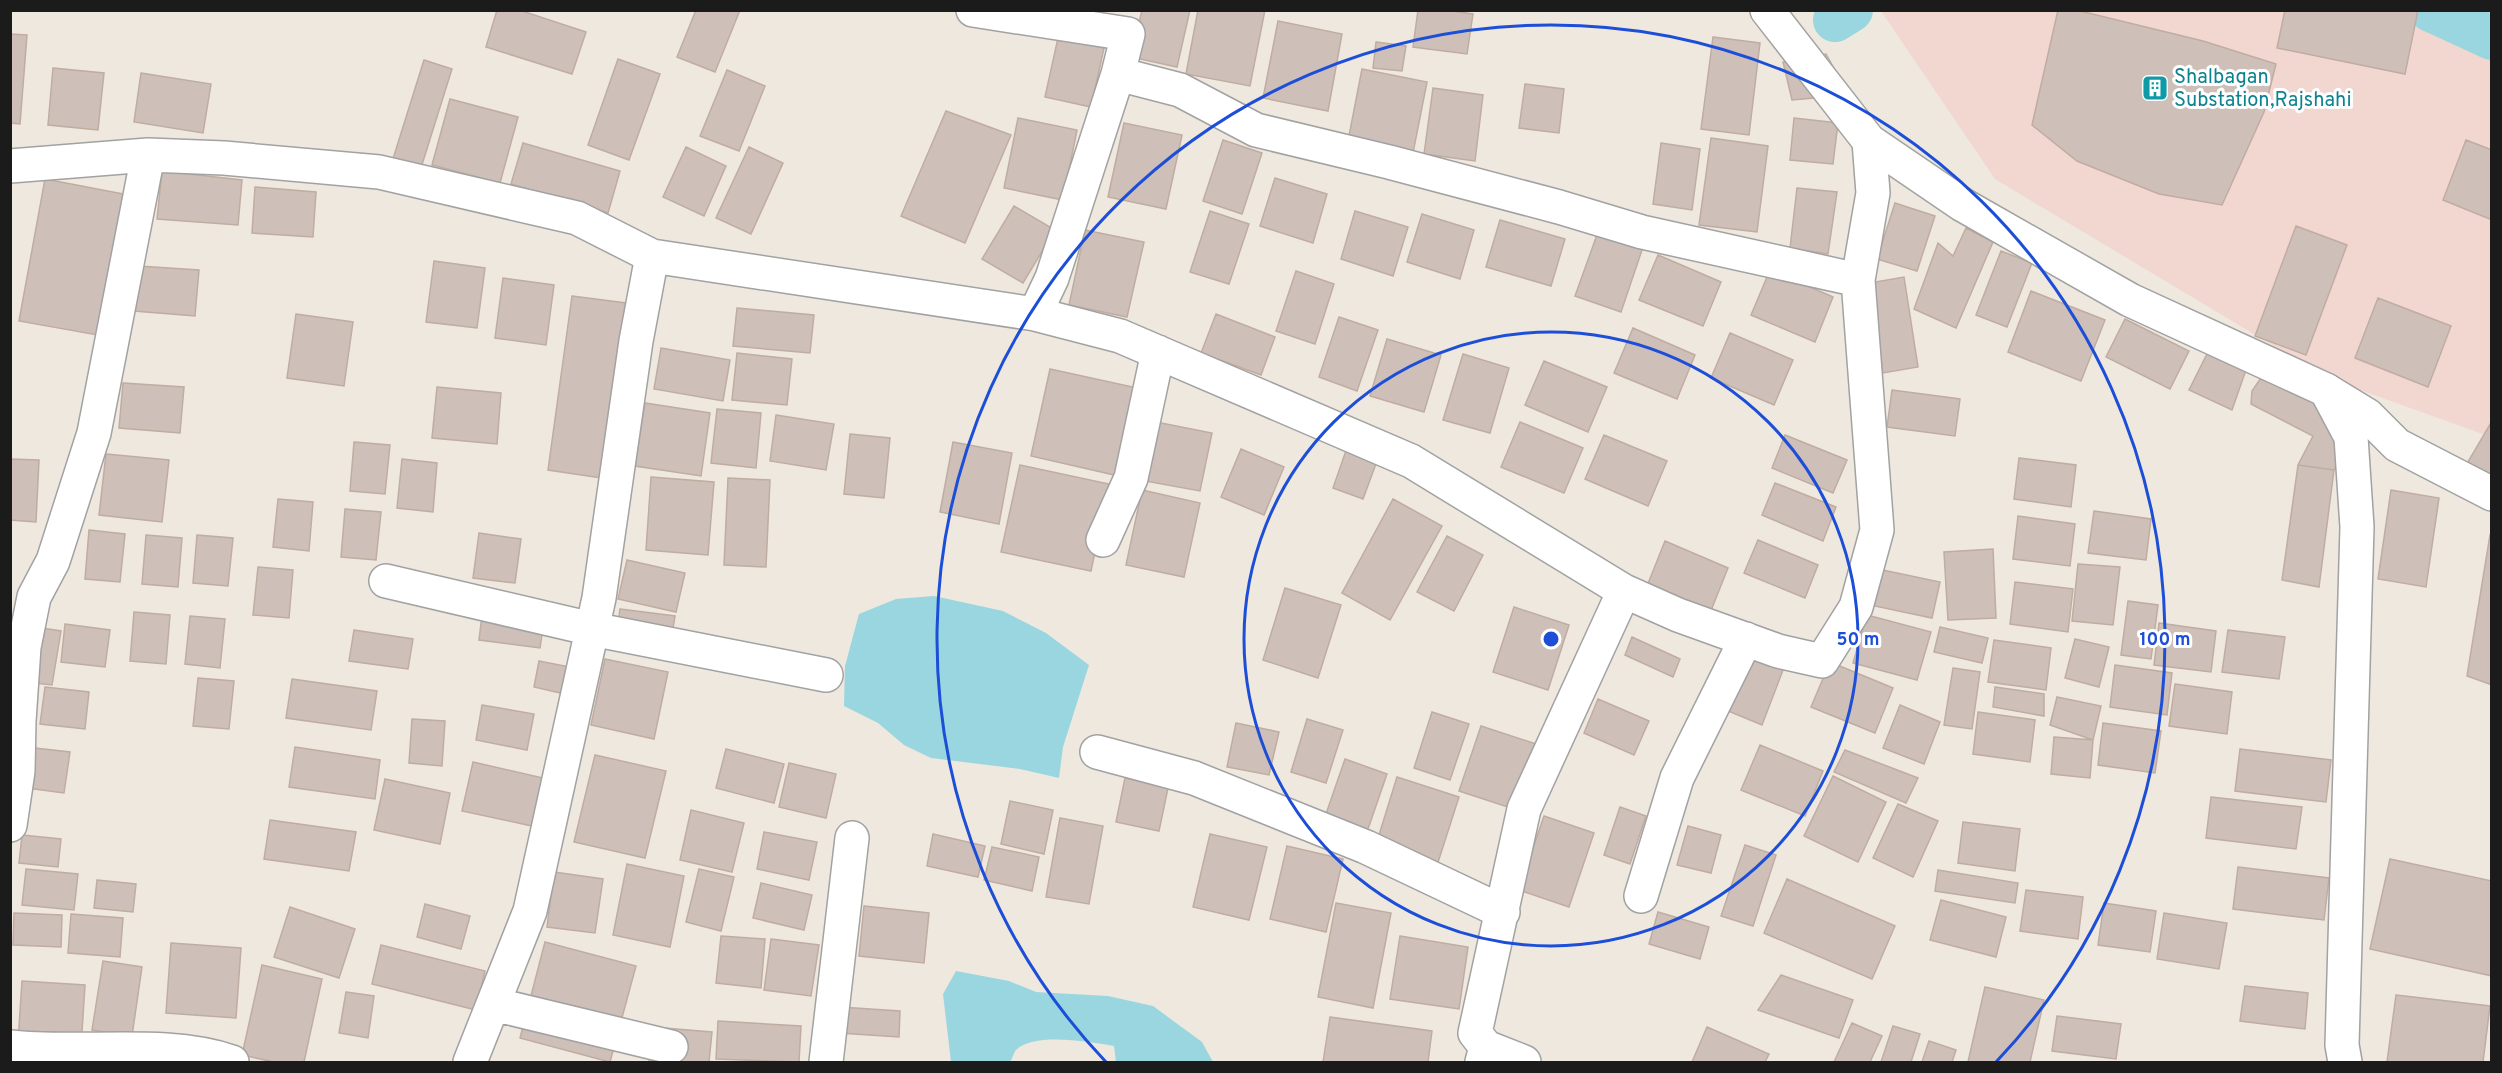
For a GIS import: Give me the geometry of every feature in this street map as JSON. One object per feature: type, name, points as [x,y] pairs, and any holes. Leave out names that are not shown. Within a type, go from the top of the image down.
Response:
[{"type":"street","points":[[974,10],[1128,34],[1118,74],[1052,278],[1035,314]]},
{"type":"street","points":[[1767,10],[1869,141],[1963,205],[2130,300],[2326,390],[2367,415],[2397,445],[2492,494]]},
{"type":"street","points":[[1118,74],[1180,90],[1256,130],[1412,168],[1559,207],[1642,232],[1858,280]]},
{"type":"street","points":[[10,166],[148,155],[224,158],[378,172],[577,218],[652,256],[1035,314],[1120,336],[1411,461],[1624,591],[1678,615],[1778,651],[1822,661],[1856,607],[1877,530],[1858,280],[1873,193],[1869,141]]},
{"type":"street","points":[[10,825],[18,771],[24,646],[34,597],[53,561],[94,433],[148,155]]},
{"type":"street","points":[[470,1062],[530,911],[599,598],[636,341],[652,256]]},
{"type":"street","points":[[1103,540],[1131,478],[1158,352]]},
{"type":"street","points":[[2326,390],[2351,437],[2357,527],[2342,1045],[2345,1062]]},
{"type":"street","points":[[386,581],[592,629],[826,675]]},
{"type":"street","points":[[1524,1062],[1484,1055],[1475,1033],[1524,809],[1624,591]]},
{"type":"street","points":[[1641,896],[1677,778],[1746,639]]},
{"type":"street","points":[[1097,752],[1194,778],[1366,847],[1503,912]]},
{"type":"street","points":[[826,1062],[852,838]]},
{"type":"street","points":[[493,1004],[670,1047]]},
{"type":"street","points":[[10,1047],[44,1051],[171,1051],[210,1055],[232,1062]]},
{"type":"shaded area","points":[[1881,11],[2491,11],[2491,437],[2327,378],[1995,179]]},
{"type":"water","points":[[934,596],[1003,611],[1046,633],[1089,665],[1063,747],[1059,778],[1020,769],[931,758],[904,745],[878,723],[844,706],[845,666],[859,614],[896,599]]},
{"type":"water","points":[[956,971],[1009,981],[1036,992],[1108,996],[1153,1006],[1202,1042],[1213,1062],[1116,1062],[1114,1046],[1092,1042],[1049,1040],[1024,1044],[1016,1050],[1010,1062],[951,1062],[943,994]]},
{"type":"building","points":[[497,10],[519,10],[586,32],[572,74],[486,47]]},
{"type":"building","points":[[696,10],[740,10],[715,72],[677,57]]},
{"type":"building","points":[[1142,10],[1190,10],[1177,67],[1131,57]]},
{"type":"building","points":[[1198,10],[1265,10],[1250,86],[1186,74]]},
{"type":"building","points":[[1418,10],[1444,10],[1473,14],[1467,54],[1413,47]]},
{"type":"building","name":"Shalbagan Substation,Rajshahi","points":[[2058,10],[2076,10],[2203,41],[2276,64],[2264,112],[2222,205],[2159,194],[2077,161],[2032,125]]},
{"type":"building","points":[[2285,10],[2418,10],[2405,74],[2277,48]]},
{"type":"building","points":[[1278,21],[1342,34],[1328,111],[1263,98]]},
{"type":"building","points":[[10,34],[27,35],[20,124],[10,123]]},
{"type":"building","points":[[1713,37],[1760,43],[1749,135],[1701,129]]},
{"type":"building","points":[[1058,38],[1104,48],[1091,107],[1045,97]]},
{"type":"building","points":[[1376,42],[1406,46],[1402,71],[1373,68]]},
{"type":"building","points":[[1826,54],[1849,95],[1792,100],[1783,62]]},
{"type":"building","points":[[618,59],[660,74],[629,160],[588,145]]},
{"type":"building","points":[[424,60],[452,69],[420,171],[392,162]]},
{"type":"building","points":[[53,68],[104,73],[98,130],[48,125]]},
{"type":"building","points":[[1362,69],[1427,82],[1412,158],[1347,146]]},
{"type":"building","points":[[727,70],[765,86],[739,151],[700,136]]},
{"type":"building","points":[[141,73],[211,84],[203,133],[134,122]]},
{"type":"building","points":[[1525,84],[1564,89],[1559,133],[1519,128]]},
{"type":"building","points":[[1433,88],[1483,95],[1475,161],[1424,154]]},
{"type":"building","points":[[450,99],[518,117],[500,183],[432,165]]},
{"type":"building","points":[[946,111],[1011,135],[965,243],[901,216]]},
{"type":"building","points":[[1018,118],[1077,130],[1063,200],[1004,188]]},
{"type":"building","points":[[1794,118],[1838,123],[1833,164],[1790,160]]},
{"type":"building","points":[[1124,123],[1182,135],[1166,209],[1108,197]]},
{"type":"building","points":[[1711,138],[1768,146],[1757,232],[1699,225]]},
{"type":"building","points":[[1223,140],[1262,153],[1242,214],[1203,201]]},
{"type":"building","points":[[2466,140],[2492,150],[2492,220],[2443,200]]},
{"type":"building","points":[[523,143],[620,171],[608,213],[511,184]]},
{"type":"building","points":[[1661,143],[1700,149],[1692,210],[1653,204]]},
{"type":"building","points":[[686,147],[726,166],[704,216],[663,197]]},
{"type":"building","points":[[749,147],[783,163],[751,234],[716,218]]},
{"type":"building","points":[[162,171],[242,180],[238,225],[157,219]]},
{"type":"building","points":[[1275,178],[1327,194],[1313,243],[1260,226]]},
{"type":"building","points":[[45,179],[129,195],[103,336],[19,321]]},
{"type":"building","points":[[255,187],[316,192],[313,237],[252,233]]},
{"type":"building","points":[[1797,188],[1837,192],[1828,254],[1790,248]]},
{"type":"building","points":[[1895,203],[1935,216],[1917,271],[1877,259]]},
{"type":"building","points":[[1014,206],[1055,230],[1023,283],[982,259]]},
{"type":"building","points":[[1210,211],[1249,224],[1229,284],[1190,272]]},
{"type":"building","points":[[1355,211],[1408,227],[1393,276],[1341,259]]},
{"type":"building","points":[[1422,214],[1474,230],[1460,279],[1407,262]]},
{"type":"building","points":[[1500,220],[1565,239],[1551,286],[1486,267]]},
{"type":"building","points":[[2296,226],[2347,245],[2306,355],[2255,336]]},
{"type":"building","points":[[1966,228],[1993,242],[1956,328],[1914,309],[1938,243],[1953,256]]},
{"type":"building","points":[[1085,230],[1144,242],[1127,317],[1069,305]]},
{"type":"building","points":[[1598,232],[1643,247],[1621,312],[1575,296]]},
{"type":"building","points":[[2001,251],[2032,263],[2007,327],[1976,315]]},
{"type":"building","points":[[1658,255],[1721,282],[1703,326],[1639,300]]},
{"type":"building","points":[[434,261],[485,268],[477,328],[426,322]]},
{"type":"building","points":[[138,266],[199,270],[195,316],[134,311]]},
{"type":"building","points":[[1770,270],[1833,297],[1815,342],[1751,315]]},
{"type":"building","points":[[1296,271],[1334,284],[1315,344],[1276,331]]},
{"type":"building","points":[[1904,277],[1918,367],[1883,373],[1869,283]]},
{"type":"building","points":[[503,278],[554,285],[546,345],[495,338]]},
{"type":"building","points":[[2031,291],[2105,320],[2081,381],[2008,352]]},
{"type":"building","points":[[572,296],[626,303],[601,478],[548,470]]},
{"type":"building","points":[[2378,298],[2451,326],[2428,387],[2355,358]]},
{"type":"building","points":[[737,308],[814,315],[810,353],[733,346]]},
{"type":"building","points":[[296,314],[353,322],[344,386],[287,378]]},
{"type":"building","points":[[1216,314],[1275,337],[1261,375],[1201,353]]},
{"type":"building","points":[[1339,317],[1378,330],[1357,391],[1319,377]]},
{"type":"building","points":[[2125,319],[2189,351],[2170,389],[2106,357]]},
{"type":"building","points":[[1633,328],[1695,355],[1677,399],[1614,373]]},
{"type":"building","points":[[1730,333],[1793,360],[1774,405],[1711,378]]},
{"type":"building","points":[[1387,339],[1441,355],[1424,412],[1370,396]]},
{"type":"building","points":[[661,348],[730,360],[723,401],[654,389]]},
{"type":"building","points":[[2208,352],[2246,370],[2232,410],[2189,390]]},
{"type":"building","points":[[737,353],[792,359],[787,405],[732,400]]},
{"type":"building","points":[[1463,354],[1509,368],[1490,433],[1443,420]]},
{"type":"building","points":[[1544,361],[1607,387],[1588,432],[1525,405]]},
{"type":"building","points":[[1050,369],[1142,389],[1123,477],[1031,456]]},
{"type":"building","points":[[2265,372],[2306,390],[2345,446],[2334,470],[2298,465],[2313,436],[2251,404],[2252,391]]},
{"type":"building","points":[[123,383],[184,387],[180,433],[119,428]]},
{"type":"building","points":[[437,387],[501,393],[497,444],[432,438]]},
{"type":"building","points":[[1892,390],[1960,399],[1955,436],[1887,427]]},
{"type":"building","points":[[645,403],[710,413],[701,476],[635,466]]},
{"type":"building","points":[[717,409],[761,413],[756,468],[711,463]]},
{"type":"building","points":[[776,415],[834,424],[826,470],[770,461]]},
{"type":"building","points":[[2492,421],[2492,490],[2462,472]]},
{"type":"building","points":[[1156,422],[1212,433],[1200,491],[1145,481]]},
{"type":"building","points":[[1520,422],[1583,448],[1564,493],[1501,467]]},
{"type":"building","points":[[850,434],[890,438],[884,498],[844,494]]},
{"type":"building","points":[[1604,435],[1667,461],[1648,506],[1585,479]]},
{"type":"building","points":[[1785,435],[1847,460],[1833,493],[1772,468]]},
{"type":"building","points":[[354,442],[390,445],[385,494],[350,491]]},
{"type":"building","points":[[953,442],[1012,453],[999,524],[940,512]]},
{"type":"building","points":[[1349,442],[1380,453],[1363,499],[1333,488]]},
{"type":"building","points":[[1241,449],[1284,467],[1264,515],[1221,497]]},
{"type":"building","points":[[106,454],[169,460],[162,522],[99,515]]},
{"type":"building","points":[[2019,458],[2076,465],[2071,507],[2014,499]]},
{"type":"building","points":[[10,459],[39,460],[36,522],[10,520]]},
{"type":"building","points":[[402,459],[437,463],[433,512],[397,508]]},
{"type":"building","points":[[1020,465],[1109,484],[1091,571],[1001,552]]},
{"type":"building","points":[[2298,465],[2334,470],[2319,587],[2282,580]]},
{"type":"building","points":[[651,477],[714,482],[708,555],[646,550]]},
{"type":"building","points":[[728,478],[770,480],[766,567],[724,565]]},
{"type":"building","points":[[1775,483],[1836,507],[1823,541],[1762,515]]},
{"type":"building","points":[[1142,490],[1200,503],[1184,577],[1126,565]]},
{"type":"building","points":[[2391,490],[2439,498],[2426,587],[2378,579]]},
{"type":"building","points":[[278,499],[313,502],[309,551],[273,547]]},
{"type":"building","points":[[1393,499],[1442,526],[1390,620],[1342,593]]},
{"type":"building","points":[[345,509],[381,512],[376,560],[341,557]]},
{"type":"building","points":[[2094,511],[2151,519],[2146,560],[2088,553]]},
{"type":"building","points":[[2018,516],[2075,524],[2070,566],[2013,559]]},
{"type":"building","points":[[89,530],[125,534],[120,582],[85,579]]},
{"type":"building","points":[[479,533],[521,539],[515,583],[473,578]]},
{"type":"building","points":[[146,535],[182,538],[178,587],[142,584]]},
{"type":"building","points":[[197,535],[233,538],[228,586],[193,583]]},
{"type":"building","points":[[2490,535],[2492,536],[2492,685],[2467,676]]},
{"type":"building","points":[[1447,536],[1483,555],[1454,611],[1417,592]]},
{"type":"building","points":[[1758,540],[1818,565],[1805,598],[1744,573]]},
{"type":"building","points":[[1665,541],[1728,568],[1710,613],[1647,586]]},
{"type":"building","points":[[1993,549],[1996,618],[1948,620],[1944,552]]},
{"type":"building","points":[[627,560],[685,573],[676,612],[618,599]]},
{"type":"building","points":[[2078,564],[2120,567],[2113,625],[2072,621]]},
{"type":"building","points":[[258,567],[293,570],[289,618],[253,615]]},
{"type":"building","points":[[1878,569],[1940,582],[1932,618],[1870,605]]},
{"type":"building","points":[[2015,582],[2073,589],[2068,632],[2010,624]]},
{"type":"building","points":[[1285,588],[1341,605],[1318,678],[1263,660]]},
{"type":"building","points":[[2128,601],[2158,605],[2151,659],[2121,655]]},
{"type":"building","points":[[483,607],[545,615],[540,648],[479,640]]},
{"type":"building","points":[[1514,607],[1569,625],[1548,690],[1493,672]]},
{"type":"building","points":[[620,609],[675,616],[669,653],[615,646]]},
{"type":"building","points":[[134,612],[170,615],[166,664],[130,661]]},
{"type":"building","points":[[1867,615],[1931,632],[1917,680],[1853,663]]},
{"type":"building","points":[[190,616],[225,619],[220,668],[185,664]]},
{"type":"building","points":[[2159,623],[2216,631],[2211,672],[2154,665]]},
{"type":"building","points":[[65,624],[110,630],[105,667],[61,662]]},
{"type":"building","points":[[35,627],[61,631],[52,685],[26,682]]},
{"type":"building","points":[[1940,627],[1988,638],[1982,663],[1934,652]]},
{"type":"building","points":[[354,630],[413,639],[408,669],[349,661]]},
{"type":"building","points":[[2228,630],[2285,637],[2279,679],[2222,672]]},
{"type":"building","points":[[1632,637],[1680,659],[1673,677],[1625,655]]},
{"type":"building","points":[[2075,639],[2109,647],[2099,687],[2065,678]]},
{"type":"building","points":[[1994,640],[2051,648],[2046,690],[1988,682]]},
{"type":"building","points":[[1748,656],[1783,670],[1762,725],[1726,710]]},
{"type":"building","points":[[605,659],[668,672],[654,739],[591,725]]},
{"type":"building","points":[[539,661],[575,668],[569,695],[534,687]]},
{"type":"building","points":[[1830,662],[1893,688],[1875,733],[1811,707]]},
{"type":"building","points":[[2115,665],[2172,673],[2167,715],[2110,707]]},
{"type":"building","points":[[1953,668],[1980,672],[1972,729],[1944,725]]},
{"type":"building","points":[[198,678],[234,681],[229,729],[193,726]]},
{"type":"building","points":[[292,679],[377,691],[371,730],[286,718]]},
{"type":"building","points":[[2175,684],[2232,692],[2227,734],[2169,726]]},
{"type":"building","points":[[45,687],[89,692],[85,729],[40,724]]},
{"type":"building","points":[[1995,687],[2044,694],[2044,716],[1993,707]]},
{"type":"building","points":[[2057,697],[2101,706],[2093,740],[2050,725]]},
{"type":"building","points":[[1598,699],[1649,721],[1634,755],[1584,733]]},
{"type":"building","points":[[482,705],[534,714],[527,750],[476,740]]},
{"type":"building","points":[[1900,705],[1940,722],[1924,764],[1883,748]]},
{"type":"building","points":[[1432,712],[1469,724],[1450,780],[1414,768]]},
{"type":"building","points":[[1978,712],[2035,720],[2030,762],[1973,754]]},
{"type":"building","points":[[412,719],[445,721],[442,766],[409,763]]},
{"type":"building","points":[[1307,719],[1343,730],[1326,783],[1291,772]]},
{"type":"building","points":[[1236,723],[1279,732],[1269,775],[1227,767]]},
{"type":"building","points":[[2103,723],[2161,731],[2155,773],[2098,765]]},
{"type":"building","points":[[1481,726],[1536,744],[1514,809],[1459,791]]},
{"type":"building","points":[[2054,737],[2093,740],[2090,778],[2051,774]]},
{"type":"building","points":[[1760,745],[1823,771],[1805,816],[1741,790]]},
{"type":"building","points":[[17,746],[70,752],[64,793],[12,786]]},
{"type":"building","points":[[295,747],[380,760],[375,799],[289,787]]},
{"type":"building","points":[[726,749],[784,764],[774,803],[716,788]]},
{"type":"building","points":[[2240,749],[2331,760],[2326,802],[2235,791]]},
{"type":"building","points":[[1845,750],[1918,778],[1906,803],[1834,772]]},
{"type":"building","points":[[595,755],[666,771],[645,858],[574,842]]},
{"type":"building","points":[[1345,759],[1387,774],[1359,855],[1317,840]]},
{"type":"building","points":[[473,762],[543,778],[532,826],[462,811]]},
{"type":"building","points":[[789,763],[836,774],[826,818],[779,807]]},
{"type":"building","points":[[1833,776],[1886,802],[1858,862],[1804,836]]},
{"type":"building","points":[[1397,777],[1459,797],[1431,884],[1370,864]]},
{"type":"building","points":[[1125,778],[1168,788],[1159,831],[1116,822]]},
{"type":"building","points":[[385,779],[450,793],[440,844],[374,830]]},
{"type":"building","points":[[2211,797],[2302,807],[2296,849],[2206,838]]},
{"type":"building","points":[[1010,801],[1053,810],[1044,854],[1001,844]]},
{"type":"building","points":[[1898,804],[1938,821],[1913,877],[1873,858]]},
{"type":"building","points":[[1620,807],[1646,816],[1630,864],[1604,855]]},
{"type":"building","points":[[691,810],[744,823],[732,872],[680,860]]},
{"type":"building","points":[[1544,816],[1594,833],[1569,907],[1519,890]]},
{"type":"building","points":[[1060,818],[1103,826],[1089,904],[1046,897]]},
{"type":"building","points":[[270,820],[356,832],[349,871],[264,859]]},
{"type":"building","points":[[1963,822],[2020,829],[2015,871],[1958,863]]},
{"type":"building","points":[[1688,826],[1721,835],[1711,873],[1677,865]]},
{"type":"building","points":[[764,832],[817,842],[809,880],[757,869]]},
{"type":"building","points":[[933,834],[985,846],[978,877],[927,866]]},
{"type":"building","points":[[1210,834],[1267,847],[1249,920],[1193,907]]},
{"type":"building","points":[[22,835],[61,839],[58,867],[19,863]]},
{"type":"building","points":[[1745,845],[1776,855],[1753,926],[1721,916]]},
{"type":"building","points":[[1287,846],[1343,859],[1326,932],[1270,919]]},
{"type":"building","points":[[992,847],[1039,857],[1032,891],[984,880]]},
{"type":"building","points":[[2390,859],[2492,881],[2492,976],[2370,949]]},
{"type":"building","points":[[627,864],[684,876],[670,947],[613,935]]},
{"type":"building","points":[[2238,867],[2329,878],[2324,920],[2233,909]]},
{"type":"building","points":[[26,869],[78,874],[74,910],[22,905]]},
{"type":"building","points":[[699,869],[734,877],[721,931],[686,922]]},
{"type":"building","points":[[1938,870],[2018,883],[2015,903],[1935,891]]},
{"type":"building","points":[[554,872],[603,879],[595,933],[547,927]]},
{"type":"building","points":[[1787,879],[1895,926],[1872,979],[1764,933]]},
{"type":"building","points":[[97,880],[136,884],[133,912],[94,908]]},
{"type":"building","points":[[761,883],[812,895],[804,930],[753,918]]},
{"type":"building","points":[[2026,890],[2083,897],[2078,939],[2020,931]]},
{"type":"building","points":[[1941,900],[2006,917],[1996,957],[1930,940]]},
{"type":"building","points":[[1336,903],[1391,913],[1373,1008],[1318,997]]},
{"type":"building","points":[[2104,903],[2156,911],[2150,952],[2098,945]]},
{"type":"building","points":[[425,904],[470,916],[461,949],[417,937]]},
{"type":"building","points":[[864,906],[929,913],[924,963],[859,956]]},
{"type":"building","points":[[290,907],[355,929],[339,978],[274,957]]},
{"type":"building","points":[[1658,912],[1709,927],[1700,959],[1649,944]]},
{"type":"building","points":[[14,913],[62,915],[61,947],[13,945]]},
{"type":"building","points":[[2164,913],[2227,923],[2219,969],[2157,959]]},
{"type":"building","points":[[71,914],[123,918],[120,957],[68,953]]},
{"type":"building","points":[[721,936],[765,939],[761,988],[716,983]]},
{"type":"building","points":[[1400,936],[1468,947],[1459,1009],[1390,999]]},
{"type":"building","points":[[771,939],[819,945],[811,996],[764,990]]},
{"type":"building","points":[[545,942],[636,966],[610,1062],[520,1038]]},
{"type":"building","points":[[171,943],[241,948],[236,1018],[166,1013]]},
{"type":"building","points":[[381,945],[485,971],[476,1010],[372,984]]},
{"type":"building","points":[[103,961],[142,967],[132,1036],[92,1030]]},
{"type":"building","points":[[262,965],[322,979],[304,1062],[274,1062],[242,1055]]},
{"type":"building","points":[[1781,975],[1853,1000],[1839,1038],[1758,1010]]},
{"type":"building","points":[[22,981],[85,985],[81,1047],[18,1042]]},
{"type":"building","points":[[2245,986],[2308,993],[2305,1029],[2240,1021]]},
{"type":"building","points":[[1985,987],[2044,1000],[2030,1062],[1968,1062]]},
{"type":"building","points":[[346,992],[374,996],[368,1038],[339,1033]]},
{"type":"building","points":[[2396,995],[2490,1006],[2483,1062],[2387,1062]]},
{"type":"building","points":[[840,1007],[900,1011],[899,1037],[839,1033]]},
{"type":"building","points":[[2057,1016],[2121,1024],[2116,1059],[2052,1051]]},
{"type":"building","points":[[1330,1017],[1432,1031],[1428,1062],[1323,1062]]},
{"type":"building","points":[[718,1021],[801,1026],[799,1062],[716,1059]]},
{"type":"building","points":[[1852,1023],[1882,1036],[1870,1062],[1834,1062]]},
{"type":"building","points":[[1893,1026],[1920,1034],[1911,1062],[1881,1062]]},
{"type":"building","points":[[652,1027],[712,1032],[709,1062],[649,1062]]},
{"type":"building","points":[[1707,1027],[1769,1054],[1765,1062],[1692,1062]]},
{"type":"building","points":[[1929,1041],[1956,1050],[1952,1062],[1922,1062]]},
{"type":"waterway","points":[[1835,20],[1851,10]]},
{"type":"waterway","points":[[2431,10],[2492,38]]},
{"type":"place","name":"Shalbagan Substation,Rajshahi","points":[[2155,88]]}]
